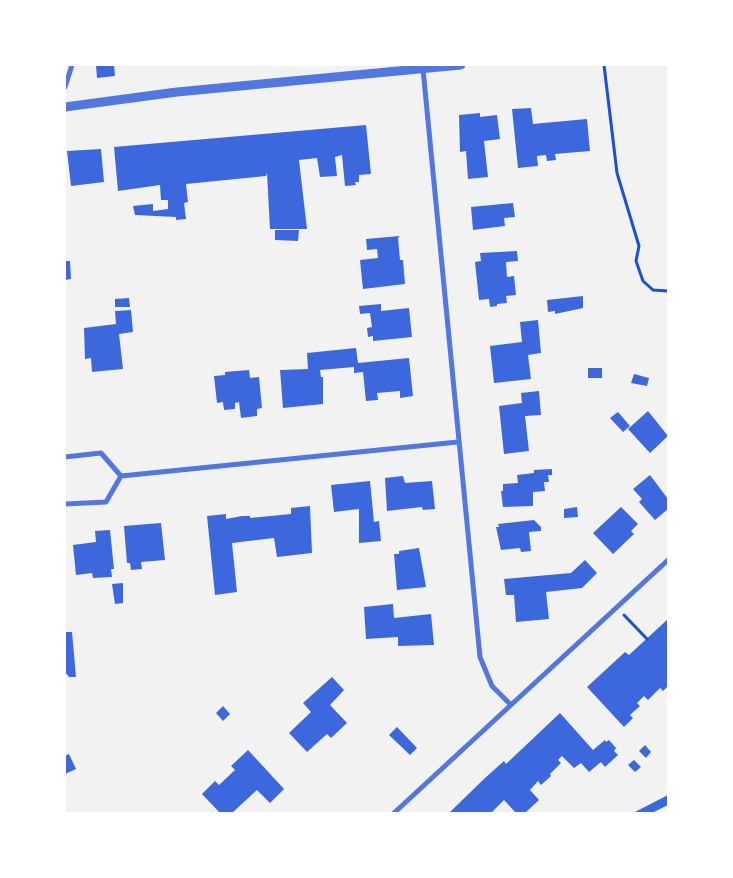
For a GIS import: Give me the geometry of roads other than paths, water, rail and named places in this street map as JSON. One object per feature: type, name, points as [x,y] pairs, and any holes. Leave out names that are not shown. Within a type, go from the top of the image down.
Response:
[{"type":"street","points":[[65,87],[72,65]]},
{"type":"street","points":[[65,107],[177,92],[461,65]]},
{"type":"street","points":[[423,69],[480,657],[492,686],[510,704]]},
{"type":"street","points":[[121,476],[458,442]]},
{"type":"street","points":[[65,457],[101,453],[121,476]]},
{"type":"street","points":[[65,504],[106,502],[121,476]]},
{"type":"street","points":[[394,813],[668,560]]}]
